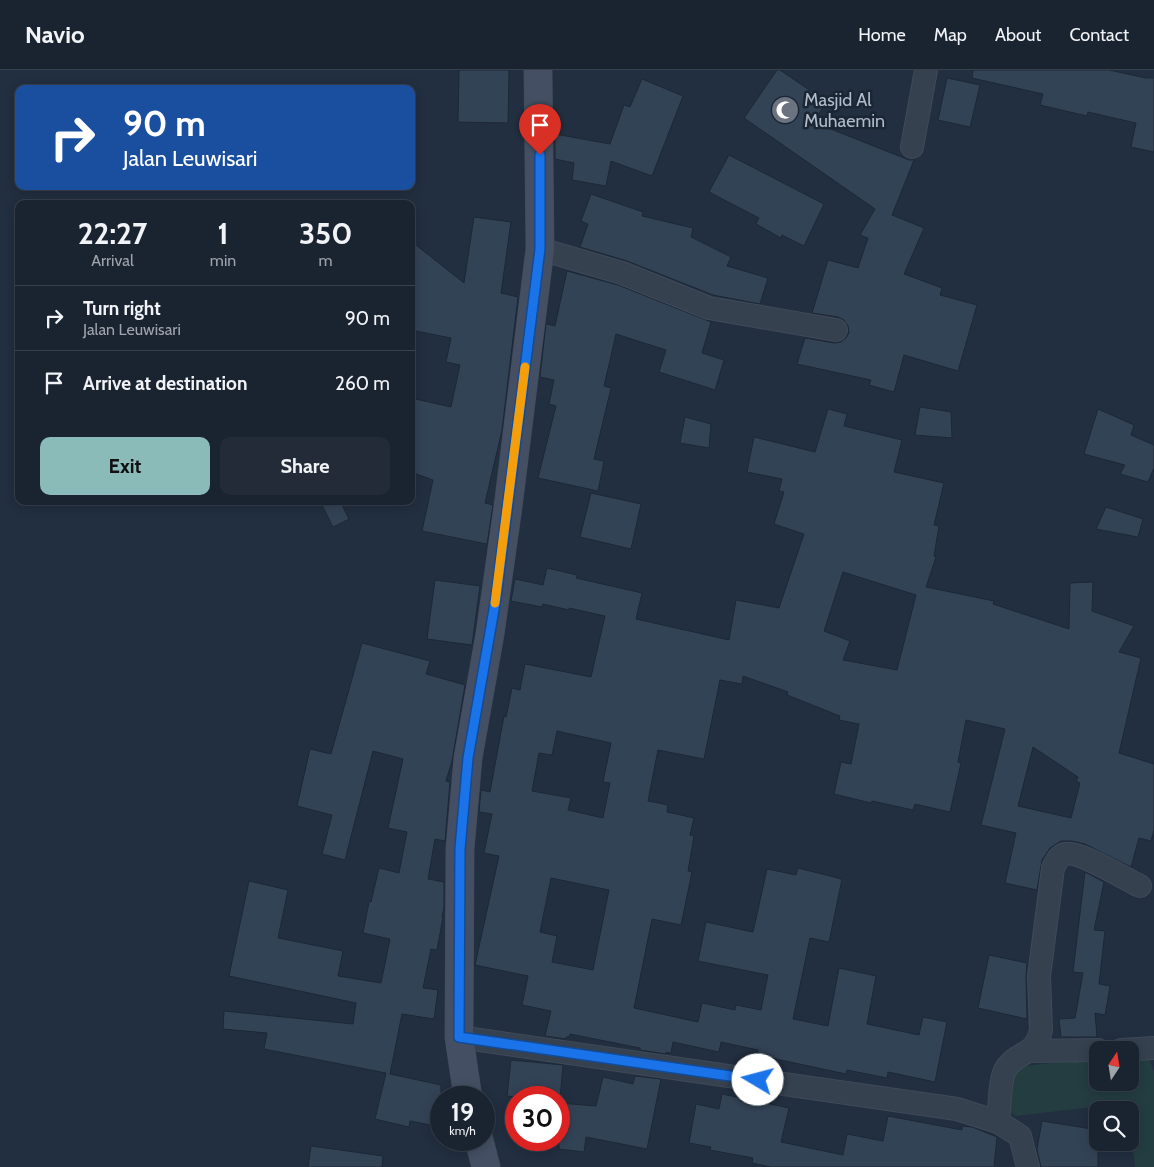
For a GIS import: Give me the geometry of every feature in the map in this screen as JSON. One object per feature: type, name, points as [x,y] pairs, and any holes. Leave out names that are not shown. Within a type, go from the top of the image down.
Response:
[{"type":"main road","points":[[466,1086],[459,1037],[460,849],[468,758],[490,634],[506,526],[540,249],[538,70]]},
{"type":"main road","points":[[482,1151],[486,1167]]},
{"type":"street","points":[[912,147],[926,70]]},
{"type":"street","points":[[540,249],[622,273],[709,308],[836,330]]},
{"type":"street","points":[[998,1122],[1003,1076],[1006,1068],[1036,1045],[1041,1030],[1038,976],[1052,868],[1058,858],[1065,854],[1078,854],[1140,886]]},
{"type":"street","points":[[459,1037],[957,1108],[998,1122],[1020,1136],[1028,1167]]},
{"type":"street","points":[[1139,1049],[1154,1048]]},
{"type":"street","points":[[1030,1051],[1089,1050]]},
{"type":"green space","points":[[1147,1051],[1154,1073],[1154,1167],[1135,1167],[1133,1151],[1139,1151],[1139,1101],[1089,1101],[1089,1107],[1015,1116],[1008,1110],[1017,1067],[1089,1058],[1089,1091],[1139,1091],[1139,1052]]},
{"type":"building","points":[[459,70],[509,70],[508,123],[458,122]]},
{"type":"building","points":[[777,70],[780,70],[827,102],[813,122],[909,160],[914,160],[892,215],[924,228],[904,274],[942,288],[940,295],[977,305],[958,371],[904,355],[894,392],[869,385],[871,380],[797,364],[805,338],[834,343],[841,342],[849,333],[848,326],[844,320],[838,317],[812,313],[828,260],[858,268],[868,238],[860,235],[875,209],[744,118]]},
{"type":"building","points":[[973,70],[1109,70],[1154,78],[1154,152],[1131,147],[1136,123],[1088,112],[1087,116],[1040,105],[1043,94],[972,78]]},
{"type":"building","points":[[947,78],[980,85],[970,127],[938,120]]},
{"type":"building","points":[[642,79],[683,96],[652,176],[611,161],[606,186],[572,180],[574,163],[555,159],[555,134],[610,144],[624,105],[630,107]]},
{"type":"building","points":[[729,155],[824,204],[804,246],[782,235],[781,238],[756,224],[759,218],[709,192]]},
{"type":"building","points":[[591,194],[643,212],[642,216],[693,228],[691,237],[731,257],[727,266],[768,278],[760,304],[713,295],[627,261],[580,247],[588,224],[581,221]]},
{"type":"building","points":[[474,217],[511,222],[501,293],[518,297],[502,430],[485,503],[493,505],[487,544],[422,531],[433,480],[415,473],[415,399],[451,407],[460,365],[446,362],[451,338],[415,331],[415,244],[464,283]]},
{"type":"building","points":[[567,271],[618,285],[711,322],[702,353],[724,360],[715,390],[659,372],[666,350],[616,334],[604,386],[611,388],[594,459],[604,461],[598,491],[538,478],[556,406],[549,404],[554,380],[540,377],[546,324],[555,326]]},
{"type":"building","points":[[920,407],[951,412],[952,438],[915,435]]},
{"type":"building","points":[[828,409],[847,414],[844,426],[902,440],[894,472],[944,483],[934,525],[939,526],[934,556],[936,557],[926,587],[994,601],[993,604],[1069,629],[1070,583],[1093,582],[1092,611],[1134,626],[1119,652],[1141,658],[1119,753],[1154,764],[1154,830],[1151,841],[1139,838],[1131,867],[1085,844],[1061,841],[1050,848],[1042,860],[1037,890],[1005,883],[1016,833],[981,825],[1005,729],[966,720],[958,762],[961,763],[950,812],[915,804],[913,810],[872,801],[871,803],[834,794],[841,762],[851,764],[859,724],[839,720],[840,716],[787,695],[788,692],[743,676],[742,684],[720,680],[704,759],[658,750],[648,801],[668,805],[667,812],[694,818],[690,835],[694,836],[688,871],[692,872],[681,925],[652,919],[634,1008],[698,1022],[702,1003],[735,1010],[736,1005],[761,1010],[768,975],[698,961],[706,922],[753,932],[767,869],[796,875],[798,868],[842,879],[829,942],[810,938],[793,1019],[828,1026],[839,968],[876,976],[867,1024],[919,1035],[923,1017],[947,1022],[935,1082],[888,1072],[887,1078],[847,1070],[846,1074],[757,1055],[758,1050],[721,1042],[719,1052],[673,1042],[671,1053],[666,1052],[666,1054],[570,1034],[566,1039],[545,1036],[551,1011],[522,1005],[528,976],[475,965],[499,856],[484,853],[492,814],[479,812],[481,790],[490,792],[504,716],[506,717],[512,688],[520,690],[525,664],[591,677],[605,616],[569,608],[569,610],[543,604],[542,607],[511,601],[515,579],[543,585],[547,568],[577,575],[576,578],[642,593],[636,619],[729,640],[736,600],[779,608],[804,534],[774,524],[784,492],[779,491],[782,479],[747,472],[754,437],[815,452]],"holes":[[[843,572],[916,595],[897,670],[843,660],[850,641],[824,631]],[[557,731],[611,743],[603,782],[610,783],[603,818],[568,810],[571,798],[532,791],[539,753],[552,755]],[[1033,747],[1078,777],[1076,781],[1080,783],[1071,818],[1018,806]],[[551,878],[609,890],[593,970],[552,962],[557,936],[540,932]]]},
{"type":"building","points":[[1098,409],[1134,425],[1131,435],[1154,445],[1154,468],[1148,482],[1120,474],[1125,465],[1084,454]]},
{"type":"building","points":[[685,417],[711,424],[709,448],[680,443]]},
{"type":"building","points":[[591,493],[641,504],[631,549],[580,537]]},
{"type":"building","points":[[322,505],[342,505],[349,519],[333,527]]},
{"type":"building","points":[[1106,507],[1143,519],[1138,537],[1096,529]]},
{"type":"building","points":[[435,580],[480,586],[472,645],[427,639]]},
{"type":"building","points":[[362,643],[430,661],[426,674],[465,685],[452,761],[446,781],[450,782],[445,841],[435,839],[428,879],[444,882],[443,917],[437,950],[431,949],[423,988],[438,990],[434,1019],[402,1014],[390,1074],[441,1085],[430,1086],[430,1125],[410,1121],[409,1127],[375,1119],[386,1073],[264,1049],[267,1033],[223,1029],[224,1011],[353,1024],[356,1003],[229,976],[249,881],[288,890],[278,938],[343,951],[338,976],[381,983],[390,939],[363,933],[369,902],[371,902],[379,868],[399,873],[407,832],[388,828],[403,759],[373,751],[345,860],[322,854],[332,815],[297,806],[310,749],[331,754]]},
{"type":"building","points":[[1085,872],[1104,882],[1094,930],[1105,931],[1099,984],[1110,986],[1105,1015],[1095,1013],[1097,1037],[1061,1037],[1059,1019],[1075,1018],[1083,973],[1073,972]]},
{"type":"building","points":[[989,955],[1027,963],[1027,1019],[978,1008]]},
{"type":"building","points":[[511,1060],[563,1065],[561,1086],[508,1086]]},
{"type":"building","points":[[635,1076],[661,1079],[647,1149],[586,1137],[584,1152],[570,1150],[570,1104],[596,1106],[603,1077],[633,1084]]},
{"type":"building","points":[[722,1094],[789,1108],[781,1142],[843,1155],[847,1134],[883,1141],[888,1116],[962,1130],[962,1126],[972,1127],[997,1137],[994,1167],[771,1167],[752,1163],[753,1158],[710,1150],[711,1147],[689,1143],[696,1104],[719,1109]]},
{"type":"building","points":[[1042,1121],[1089,1129],[1089,1151],[1098,1151],[1098,1167],[1041,1167],[1037,1149]]},
{"type":"building","points":[[311,1146],[383,1156],[382,1167],[308,1167]]},
{"type":"slow traffic","points":[[495,603],[525,367]]},
{"type":"place","name":"Masjid Al Muhaemin","points":[[785,110]]},
{"type":"route","points":[[540,155],[540,249],[506,525],[466,776],[460,849],[458,908],[459,1037],[758,1080]]}]
